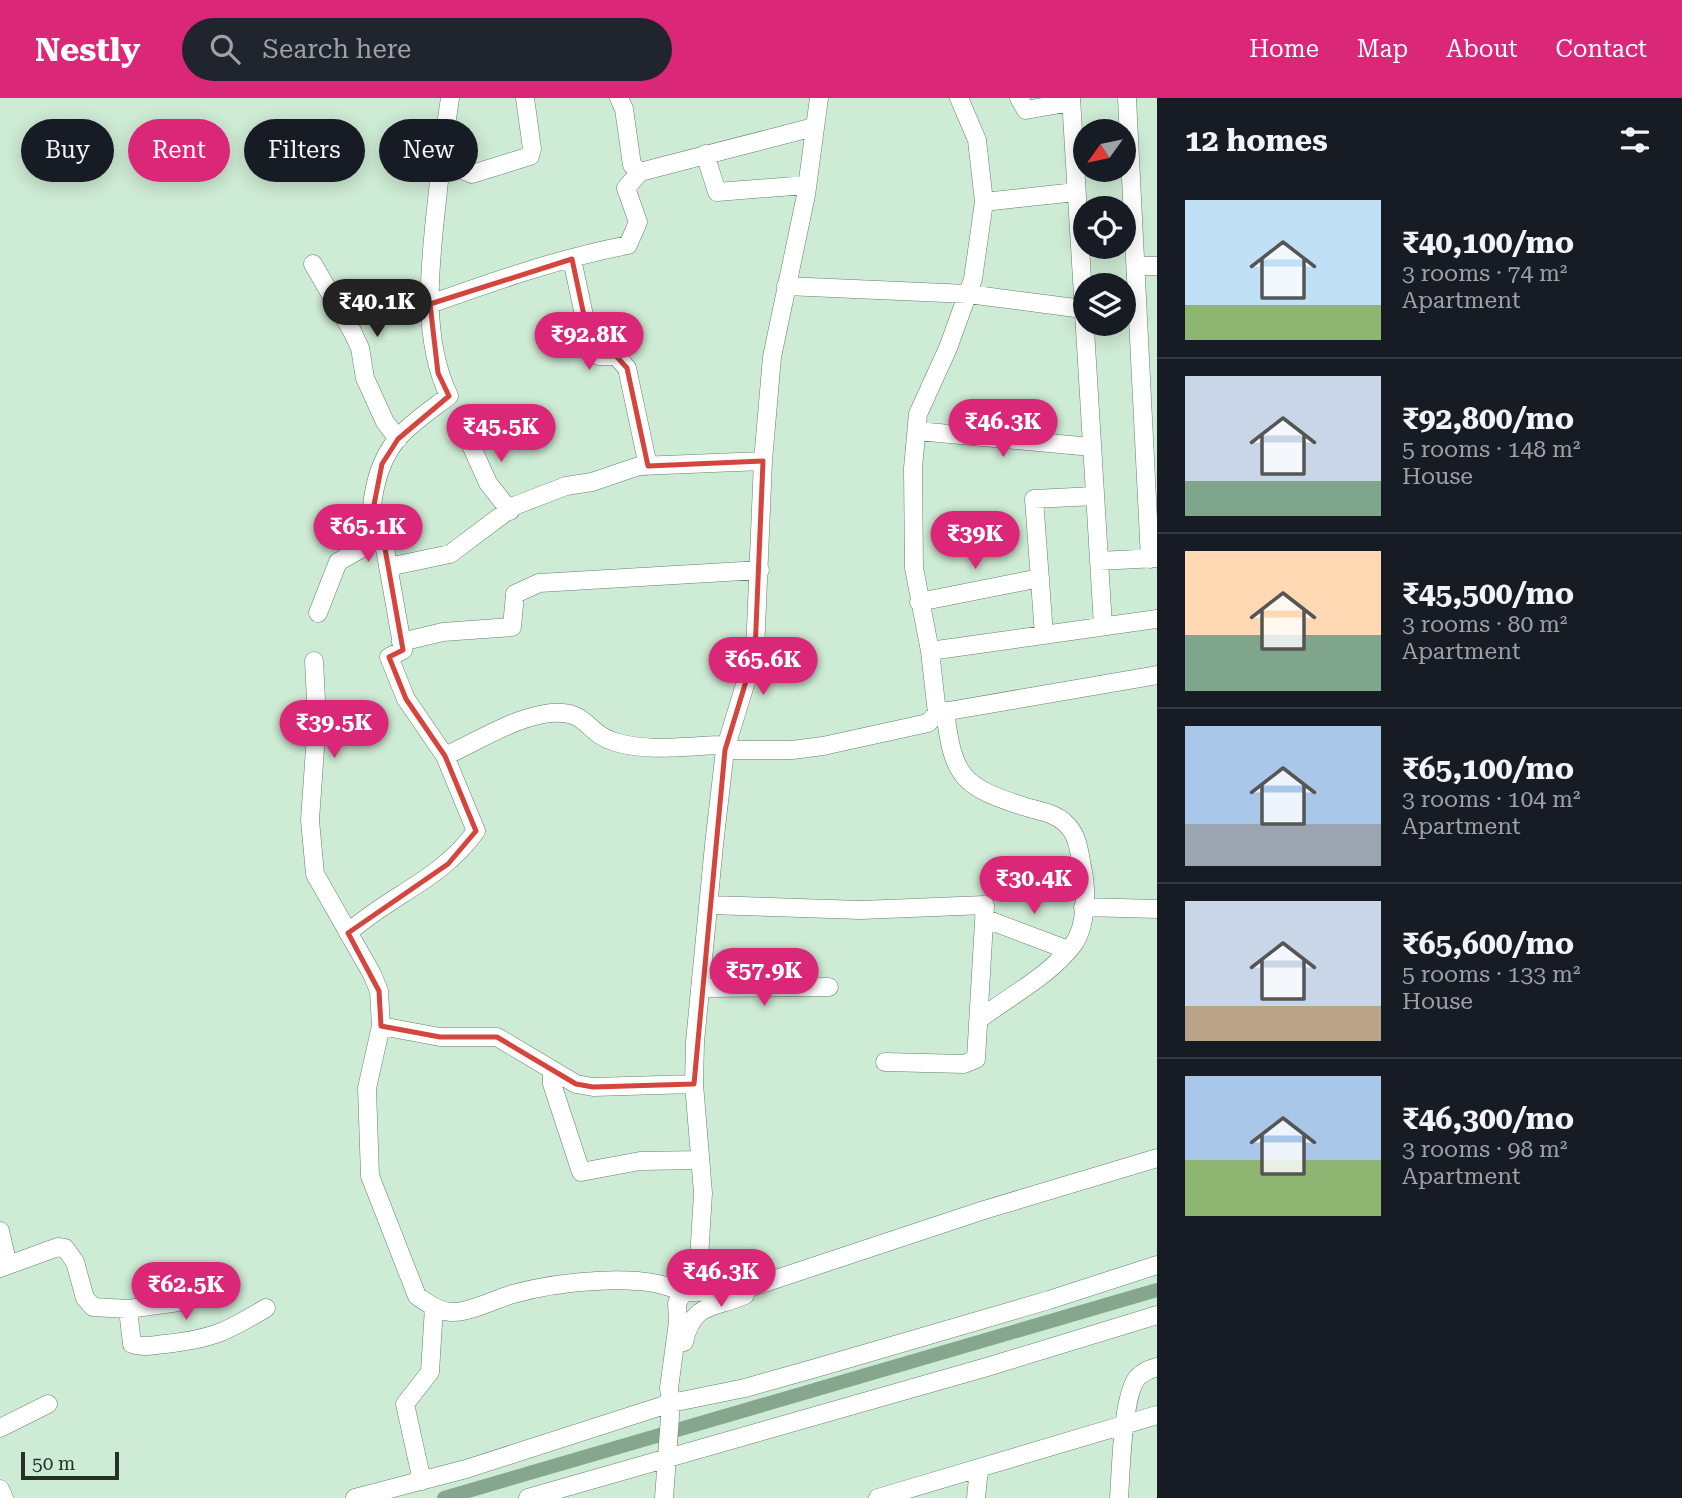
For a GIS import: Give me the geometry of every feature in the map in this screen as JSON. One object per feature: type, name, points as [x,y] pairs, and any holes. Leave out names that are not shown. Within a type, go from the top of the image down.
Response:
[{"type":"street","points":[[447,119],[450,98]]},
{"type":"street","points":[[478,173],[530,156],[532,149],[525,98]]},
{"type":"street","points":[[619,98],[624,110],[632,165],[640,172]]},
{"type":"street","points":[[691,1291],[702,1228],[701,1160],[694,1084],[700,988],[726,748],[755,652],[763,461],[772,358],[807,184],[819,98]]},
{"type":"street","points":[[959,98],[976,140],[984,202],[974,279],[918,414],[913,468],[914,568],[919,602],[950,752],[963,776],[999,799],[1056,816],[1067,824],[1077,841],[1084,873],[1080,932],[1068,950],[981,1018]]},
{"type":"street","points":[[1019,98],[1026,110],[1071,100],[1081,273]]},
{"type":"street","points":[[1099,561],[1154,559],[1127,98]]},
{"type":"street","points":[[430,304],[510,276],[572,260],[591,252],[628,245],[638,222],[626,188],[640,172],[814,127]]},
{"type":"street","points":[[705,154],[717,192],[807,184]]},
{"type":"street","points":[[373,542],[370,525],[382,464],[398,439],[449,396],[438,373],[430,304],[439,182]]},
{"type":"street","points":[[984,202],[1076,192]]},
{"type":"street","points":[[572,260],[589,339],[599,356],[615,356],[627,368],[648,466]]},
{"type":"street","points":[[313,264],[352,331],[360,348],[365,378],[385,422],[398,439]]},
{"type":"street","points":[[1136,266],[1157,266]]},
{"type":"street","points":[[786,286],[968,294],[1073,308]]},
{"type":"street","points":[[1085,336],[1103,626]]},
{"type":"street","points":[[917,432],[1092,447]]},
{"type":"street","points":[[466,434],[488,483],[510,511]]},
{"type":"street","points":[[388,567],[450,554],[526,500],[566,486],[592,482],[639,466],[763,461]]},
{"type":"street","points":[[1044,635],[1034,499],[1095,496]]},
{"type":"street","points":[[318,612],[338,562],[373,542],[384,543],[403,650],[389,657],[406,699],[446,756],[476,831],[448,864],[392,903],[369,914],[348,933]]},
{"type":"street","points":[[401,642],[443,632],[512,627],[515,594],[539,583],[760,570]]},
{"type":"street","points":[[919,602],[1040,578]]},
{"type":"street","points":[[930,651],[1157,619]]},
{"type":"street","points":[[314,661],[317,720],[310,820],[315,874],[379,991],[382,1026],[367,1088],[370,1176],[417,1296],[433,1307],[453,1312],[518,1293],[570,1284],[652,1281],[691,1291],[704,1298],[702,1309],[687,1330],[671,1409]]},
{"type":"street","points":[[446,756],[523,720],[550,714],[576,714],[614,742],[650,748],[792,750],[823,746],[928,723],[941,712],[1157,675]]},
{"type":"street","points":[[535,701],[550,714]]},
{"type":"street","points":[[709,905],[861,910],[982,903],[985,905],[978,1053],[972,1062],[885,1062]]},
{"type":"street","points":[[1083,907],[1157,909]]},
{"type":"street","points":[[986,919],[1068,950]]},
{"type":"street","points":[[700,988],[829,987]]},
{"type":"street","points":[[382,1026],[440,1037],[496,1037],[576,1084],[593,1087],[694,1084]]},
{"type":"street","points":[[552,1070],[552,1084],[581,1172],[640,1161],[701,1160]]},
{"type":"street","points":[[664,1498],[671,1409],[669,1388],[678,1322],[677,1303],[691,1291],[752,1287],[906,1234],[1157,1158]]},
{"type":"street","points":[[0,1231],[4,1267],[58,1247],[65,1248],[71,1253],[88,1303],[102,1308],[128,1309],[179,1302]]},
{"type":"street","points":[[355,1498],[828,1365],[1157,1265]]},
{"type":"street","points":[[702,1309],[743,1296],[752,1287]]},
{"type":"street","points":[[422,1481],[405,1404],[430,1372],[433,1307]]},
{"type":"street","points":[[128,1309],[129,1339],[136,1346],[205,1340],[257,1314]]},
{"type":"street","points":[[528,1498],[668,1452],[987,1367],[1157,1315]]},
{"type":"street","points":[[1119,1498],[1124,1426],[1133,1384],[1138,1376],[1157,1367]]},
{"type":"street","points":[[0,1428],[48,1404]]},
{"type":"street","points":[[878,1498],[1157,1415]]},
{"type":"street","points":[[976,1498],[979,1468]]},
{"type":"street","points":[[0,1489],[4,1498]]},
{"type":"highlighted area","points":[[572,259],[589,339],[599,356],[616,356],[627,368],[648,466],[763,461],[755,652],[725,750],[694,1084],[593,1087],[576,1084],[497,1037],[440,1037],[381,1026],[379,991],[348,933],[448,864],[476,831],[445,756],[406,699],[389,657],[403,650],[384,543],[373,542],[370,525],[382,464],[398,439],[449,396],[438,373],[430,304]]},
{"type":"waterway","points":[[444,1498],[1157,1290]]}]
